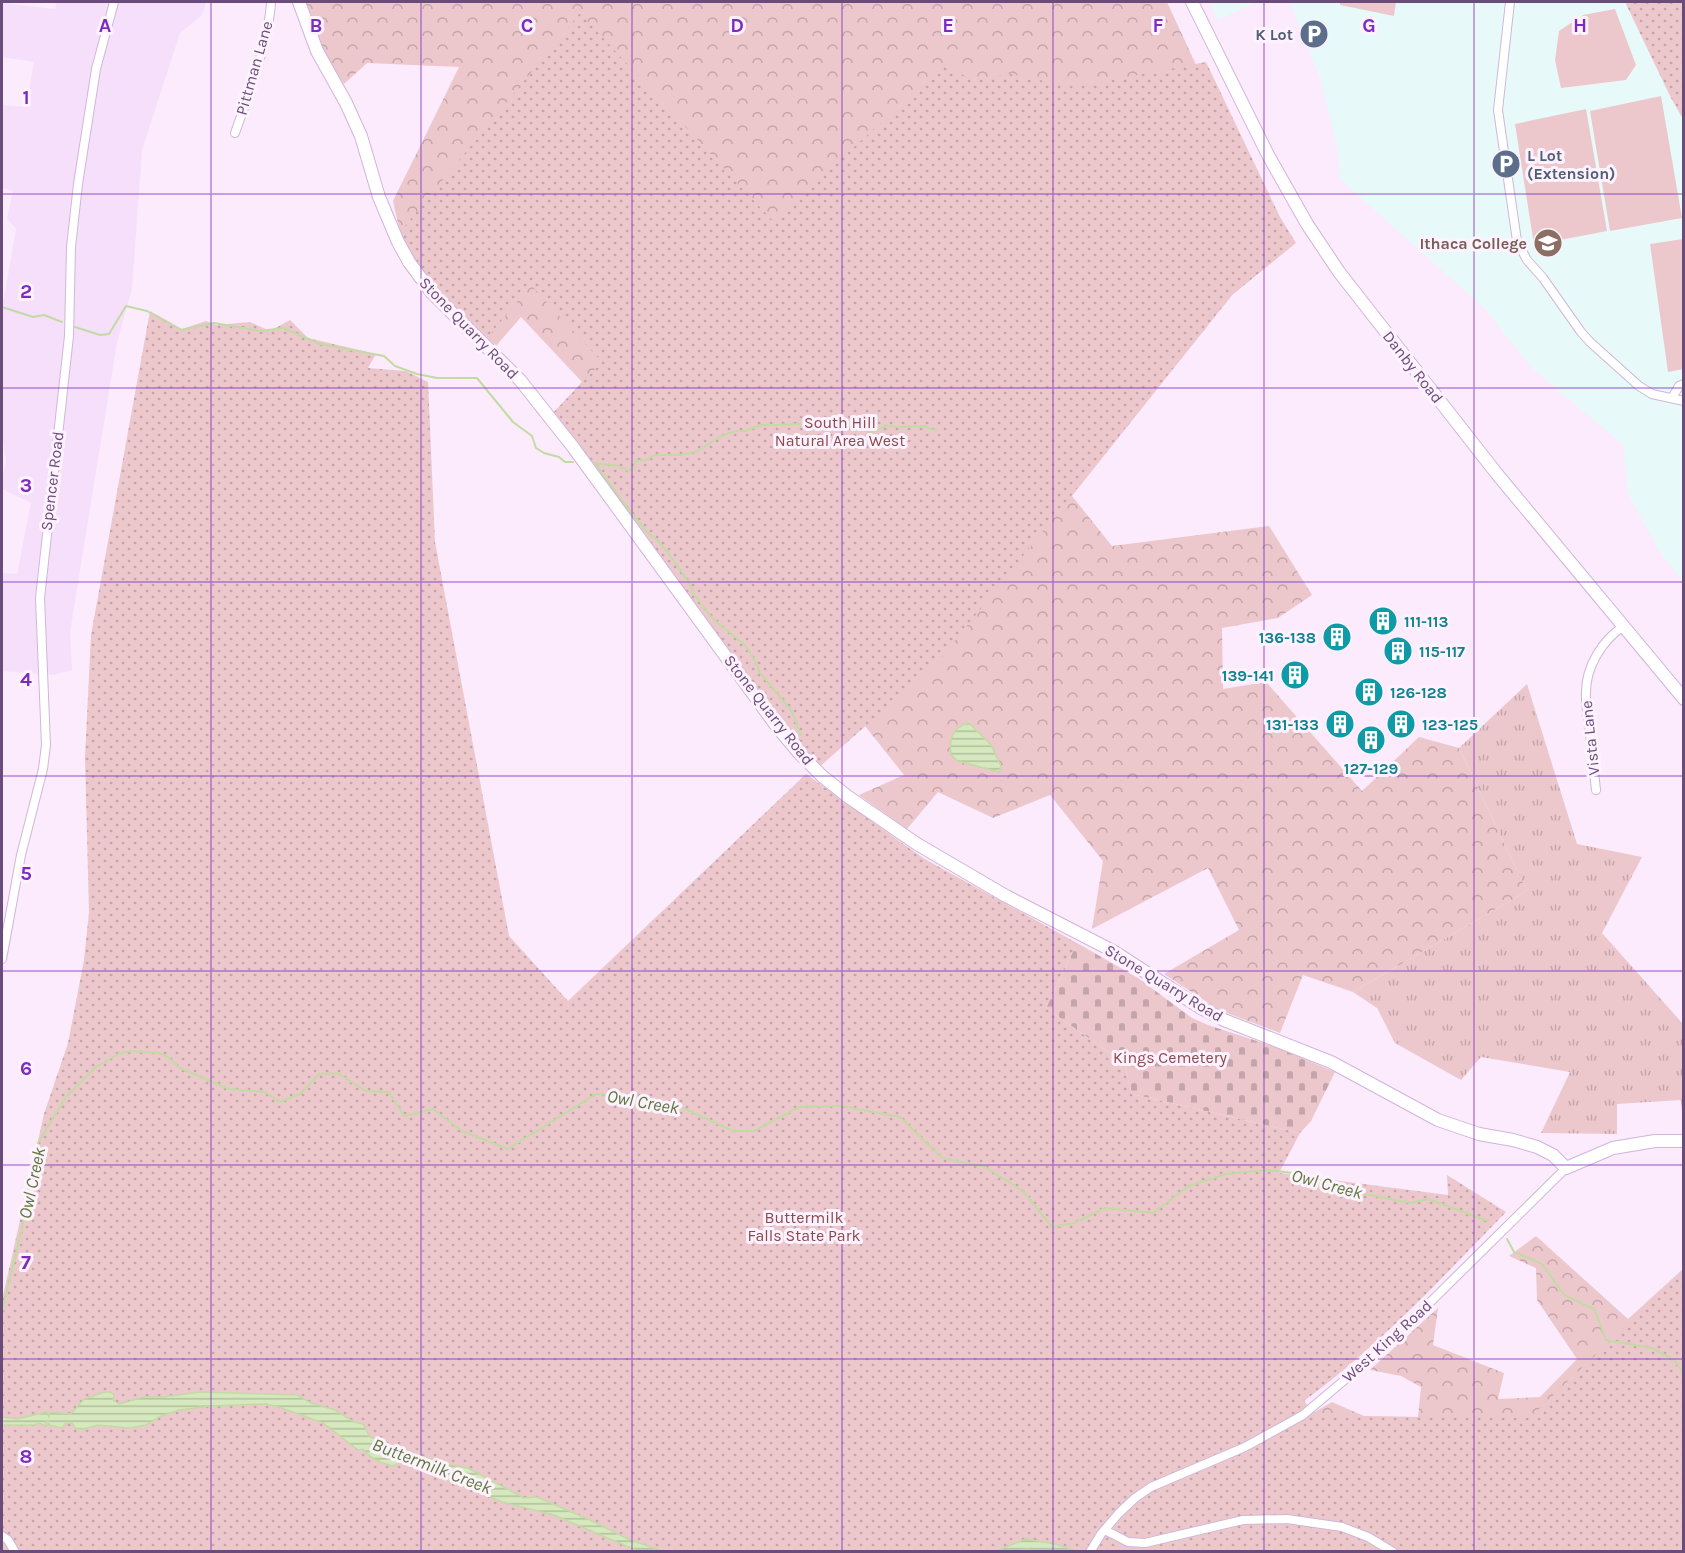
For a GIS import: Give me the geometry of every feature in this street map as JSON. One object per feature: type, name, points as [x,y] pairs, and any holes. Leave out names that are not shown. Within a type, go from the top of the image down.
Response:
[{"type":"street","name":"Spencer Road","points":[[2,959],[21,855],[43,769],[46,745],[47,721],[40,598],[69,336],[71,247],[98,61],[114,2]]},
{"type":"street","name":"Pittman Lane","points":[[234,133],[262,47],[271,2]]},
{"type":"street","name":"Stone Quarry Road","points":[[299,2],[317,51],[361,136],[379,197],[409,262],[432,292],[520,380],[573,447],[778,728],[822,776],[846,796],[933,854],[1006,896],[1113,951],[1201,1008],[1224,1020],[1330,1062],[1448,1124],[1479,1134],[1537,1147],[1553,1155],[1566,1168]]},
{"type":"street","name":"Danby Road","points":[[1192,2],[1268,155],[1306,224],[1339,272],[1497,474],[1683,699]]},
{"type":"street","points":[[1510,2],[1498,110],[1520,250],[1590,342],[1639,386],[1652,394],[1683,401]]},
{"type":"street","points":[[1672,398],[1679,386],[1683,384]]},
{"type":"street","name":"Vista Lane","points":[[1596,790],[1586,685],[1590,670],[1599,653],[1612,635],[1624,626]]},
{"type":"street","name":"West King Road","points":[[1091,1550],[1105,1530],[1135,1498],[1150,1487],[1245,1447],[1303,1415],[1392,1340],[1566,1168],[1613,1148],[1655,1141],[1683,1141]]},
{"type":"street","points":[[1105,1530],[1128,1542],[1145,1543],[1243,1520],[1287,1519],[1342,1527],[1368,1537],[1393,1551]]},
{"type":"street","points":[[2,1536],[8,1540],[15,1551]]},
{"type":"shaded area","points":[[57,2],[206,2],[202,15],[180,33],[142,150],[132,289],[117,342],[70,632],[72,670],[53,675],[2,671],[2,573],[17,574],[31,503],[2,489],[6,462],[2,433],[2,300],[16,229],[7,218],[13,191],[2,188],[2,105],[26,107],[34,62],[2,57],[2,3],[55,9]]},
{"type":"shaded area","points":[[1210,2],[1256,2],[1218,20]]},
{"type":"shaded area","name":"Ithaca College","points":[[1290,2],[1625,2],[1683,119],[1683,582],[1658,549],[1628,494],[1623,445],[1533,369],[1484,308],[1340,179],[1338,151],[1321,81]]},
{"type":"green space","points":[[305,2],[1167,2],[1283,253],[1232,295],[1072,496],[1112,546],[1269,526],[1312,595],[1278,618],[1222,628],[1223,689],[1266,682],[1362,791],[1419,737],[1459,748],[1527,891],[1353,992],[1303,975],[1280,1033],[1219,1010],[1164,974],[1239,930],[1208,868],[1092,929],[1103,861],[1050,795],[993,818],[938,792],[907,829],[859,795],[904,775],[865,726],[819,767],[553,413],[582,382],[521,317],[496,346],[426,281],[400,232],[393,201],[459,67],[367,63],[344,84],[323,53]]},
{"type":"green space","points":[[1340,2],[1396,2],[1394,16],[1340,5]]},
{"type":"green space","points":[[1625,2],[1683,2],[1683,119],[1671,98]]},
{"type":"green space","points":[[1615,9],[1636,65],[1626,80],[1561,88],[1555,60],[1559,31],[1583,15]]},
{"type":"green space","name":"South Hill Natural Area West","points":[[580,13],[772,220],[947,64],[966,77],[995,78],[1005,73],[1075,87],[1206,62],[1280,217],[1296,243],[1232,295],[938,662],[819,767],[793,740],[553,413],[602,362],[531,285],[487,338],[426,281],[400,232]]},
{"type":"green space","points":[[1661,96],[1682,218],[1610,231],[1590,111]]},
{"type":"green space","points":[[1586,109],[1607,231],[1534,245],[1515,124]]},
{"type":"green space","points":[[1683,239],[1683,369],[1668,372],[1650,244]]},
{"type":"green space","name":"Buttermilk Falls State Park","points":[[150,311],[182,329],[206,321],[216,325],[250,322],[270,331],[290,320],[308,338],[376,354],[368,368],[406,371],[428,382],[435,542],[509,936],[568,1001],[806,774],[923,858],[1077,943],[1046,1008],[1124,1063],[1132,1094],[1300,1133],[1279,1173],[1448,1195],[1447,1175],[1506,1212],[1384,1334],[1332,1380],[1304,1401],[1317,1416],[1529,1418],[1683,1272],[1683,1551],[2,1552],[2,1300],[44,1114],[68,1043],[84,960],[89,912],[85,757],[91,635]]},
{"type":"green space","points":[[1527,684],[1577,844],[1642,857],[1602,933],[1683,1024],[1683,1128],[1681,1100],[1617,1104],[1617,1134],[1541,1133],[1570,1072],[1481,1057],[1461,1080],[1395,1043],[1377,1008],[1353,992],[1527,891],[1459,748]]},
{"type":"green space","name":"Kings Cemetery","points":[[1077,943],[1138,978],[1192,1018],[1281,1049],[1335,1072],[1311,1121],[1300,1133],[1132,1094],[1124,1063],[1046,1008]]},
{"type":"green space","points":[[1536,1236],[1628,1319],[1683,1269],[1683,1551],[1231,1460],[1332,1402],[1364,1416],[1418,1417],[1421,1387],[1401,1376],[1370,1370],[1438,1308],[1433,1345],[1504,1373],[1498,1399],[1540,1397],[1577,1359],[1537,1300],[1536,1268],[1509,1256]]},
{"type":"water","points":[[969,723],[991,745],[1001,766],[999,772],[958,761],[951,755],[953,734],[959,727]]},
{"type":"water","name":"Buttermilk Creek","points":[[105,1392],[114,1395],[113,1400],[119,1404],[144,1397],[201,1392],[297,1395],[363,1424],[370,1437],[439,1463],[468,1468],[524,1498],[537,1497],[628,1539],[662,1551],[638,1551],[554,1515],[502,1502],[404,1460],[393,1466],[384,1463],[372,1458],[363,1449],[358,1450],[323,1423],[266,1404],[179,1410],[159,1417],[146,1425],[129,1428],[98,1425],[76,1429],[72,1423],[65,1424],[62,1428],[49,1425],[49,1421],[46,1421],[46,1426],[39,1423],[2,1425],[2,1417],[17,1419],[47,1412],[49,1417],[50,1412],[71,1414],[84,1399]]},
{"type":"water","points":[[1026,1539],[1077,1551],[1027,1549],[996,1551]]},
{"type":"waterway","points":[[75,327],[100,335],[109,334],[126,306],[147,311],[181,330],[214,323],[261,331],[283,328],[320,344],[384,356],[395,366],[417,374],[437,378],[477,378],[513,422],[532,436],[536,448],[559,457],[565,462],[573,462]]},
{"type":"waterway","points":[[2,307],[33,317],[44,315],[62,322]]},
{"type":"waterway","points":[[595,463],[619,466],[628,471],[633,469],[636,461],[646,460],[655,455],[680,455],[696,452],[721,436],[761,425],[811,424],[832,419],[870,432],[877,431],[886,425],[926,426],[936,430]]},
{"type":"waterway","points":[[595,463],[648,533],[669,554],[690,584],[693,593],[713,619],[745,645],[760,673],[791,710],[801,735]]},
{"type":"waterway","name":"Owl Creek","points":[[2,1312],[32,1186],[38,1143],[66,1097],[96,1067],[118,1054],[131,1051],[158,1053],[168,1057],[180,1068],[229,1089],[265,1092],[280,1102],[300,1094],[319,1074],[337,1073],[366,1091],[389,1092],[404,1116],[433,1109],[462,1131],[508,1149],[596,1094],[638,1097],[681,1107],[733,1131],[754,1131],[799,1107],[842,1106],[900,1117],[942,1158],[985,1167],[1023,1191],[1052,1227],[1074,1223],[1105,1208],[1153,1213],[1189,1186],[1226,1174],[1269,1170],[1307,1175],[1339,1189],[1411,1203],[1428,1199],[1488,1221]]},
{"type":"waterway","name":"Owl Creek","points":[[1507,1239],[1514,1252],[1542,1264],[1564,1295],[1594,1309],[1606,1340],[1652,1348],[1674,1360],[1684,1374]]},
{"type":"place","name":"K Lot","points":[[1314,34]]},
{"type":"place","name":"L Lot (Extension)","points":[[1506,164]]},
{"type":"place","name":"Ithaca College","points":[[1548,243]]},
{"type":"place","name":"111-113","points":[[1383,621]]},
{"type":"place","name":"136-138","points":[[1337,637]]},
{"type":"place","name":"115-117","points":[[1398,651]]},
{"type":"place","name":"139-141","points":[[1295,675]]},
{"type":"place","name":"126-128","points":[[1369,692]]},
{"type":"place","name":"131-133","points":[[1340,724]]},
{"type":"place","name":"123-125","points":[[1401,724]]},
{"type":"place","name":"127-129","points":[[1371,740]]}]
